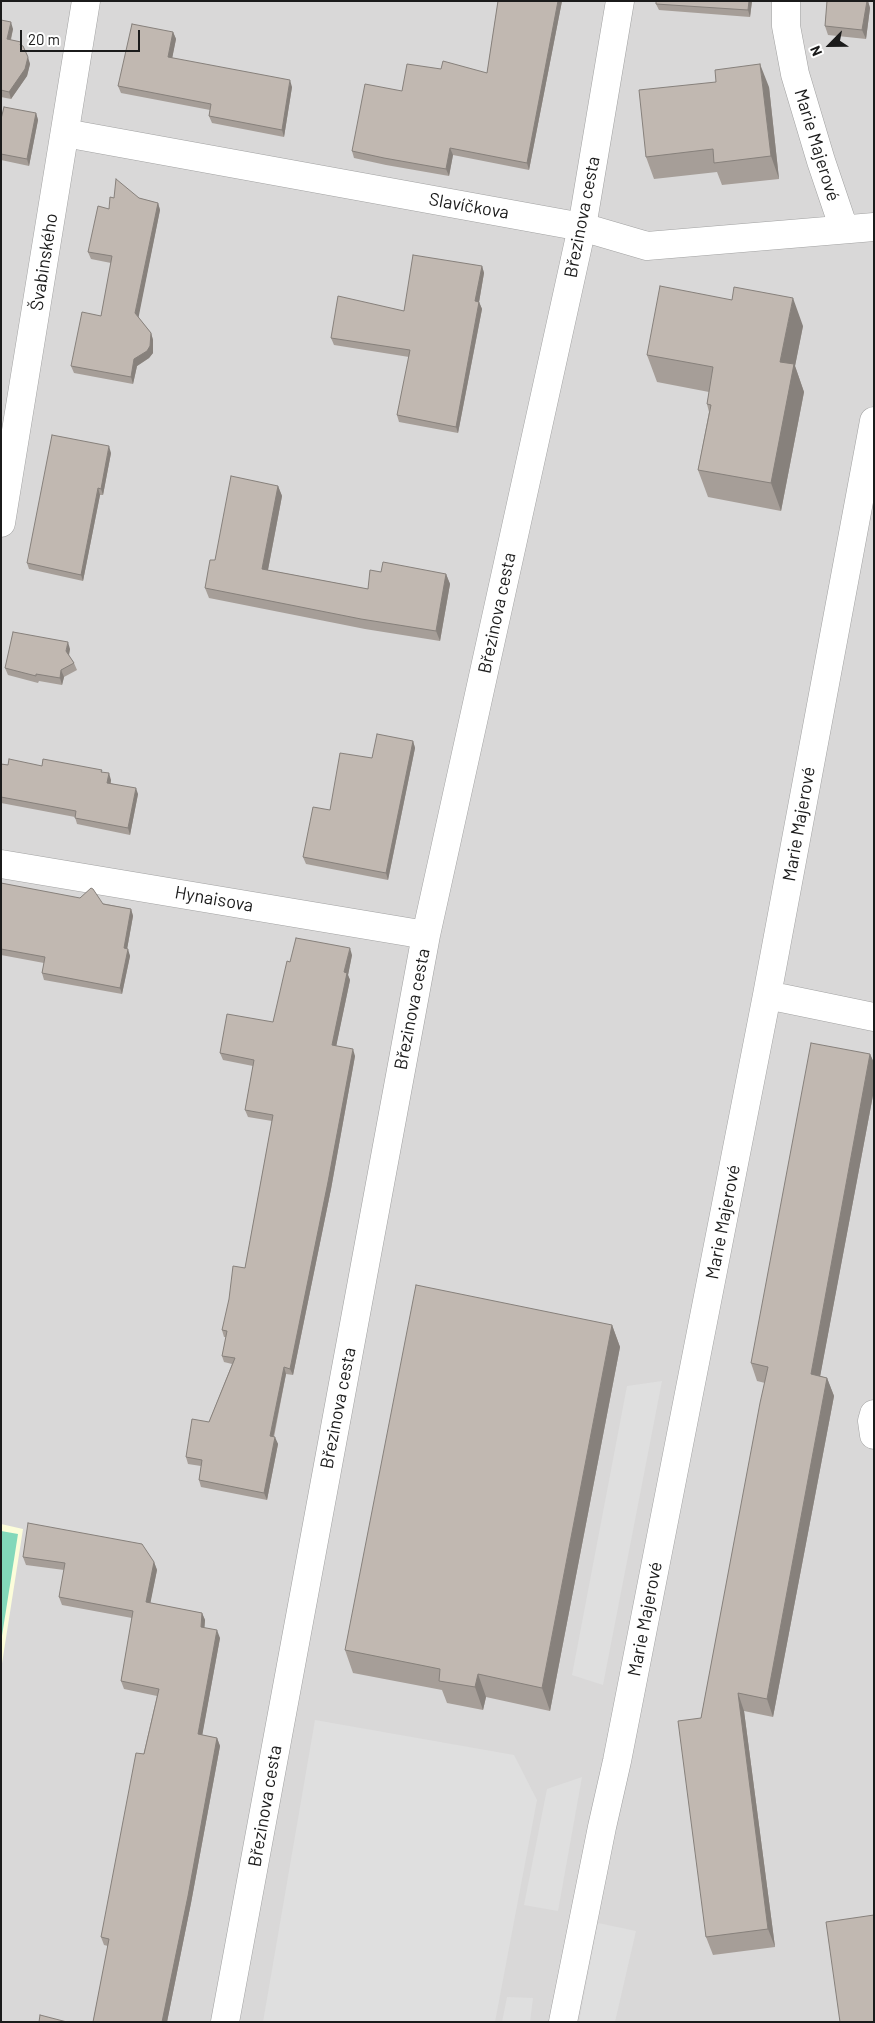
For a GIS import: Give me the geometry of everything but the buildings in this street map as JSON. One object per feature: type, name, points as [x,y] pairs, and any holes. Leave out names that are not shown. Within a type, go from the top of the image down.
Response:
[{"type":"street","name":"Švabinského","points":[[1,523],[86,1]]},
{"type":"street","name":"Březinova cesta","points":[[225,2022],[426,935],[582,227],[620,1]]},
{"type":"street","name":"Marie Majerové","points":[[786,1],[786,26],[795,74],[844,229]]},
{"type":"street","name":"Slavíčkova","points":[[65,133],[582,227],[647,246],[874,227]]},
{"type":"street","name":"Marie Majerové","points":[[563,2022],[617,1761],[767,995],[874,421]]},
{"type":"street","name":"Hynaisova","points":[[1,864],[426,935]]},
{"type":"street","points":[[767,995],[874,1017]]},
{"type":"street","points":[[874,1414],[872,1421],[874,1435]]},
{"type":"shaded area","points":[[1,1],[874,1],[874,2022],[1,2022]]},
{"type":"shaded area","points":[[662,1381],[603,1685],[572,1675],[627,1386]]},
{"type":"shaded area","points":[[1,1524],[23,1529],[1,1670]]},
{"type":"shaded area","points":[[315,1720],[514,1755],[537,1800],[495,2022],[263,2022]]},
{"type":"shaded area","points":[[582,1777],[558,1911],[524,1905],[547,1789]]},
{"type":"shaded area","points":[[598,1923],[636,1931],[615,2022],[579,2022]]},
{"type":"shaded area","points":[[507,1997],[533,1998],[530,2022],[502,2022]]},
{"type":"green space","points":[[1,1531],[18,1534],[1,1642]]}]
